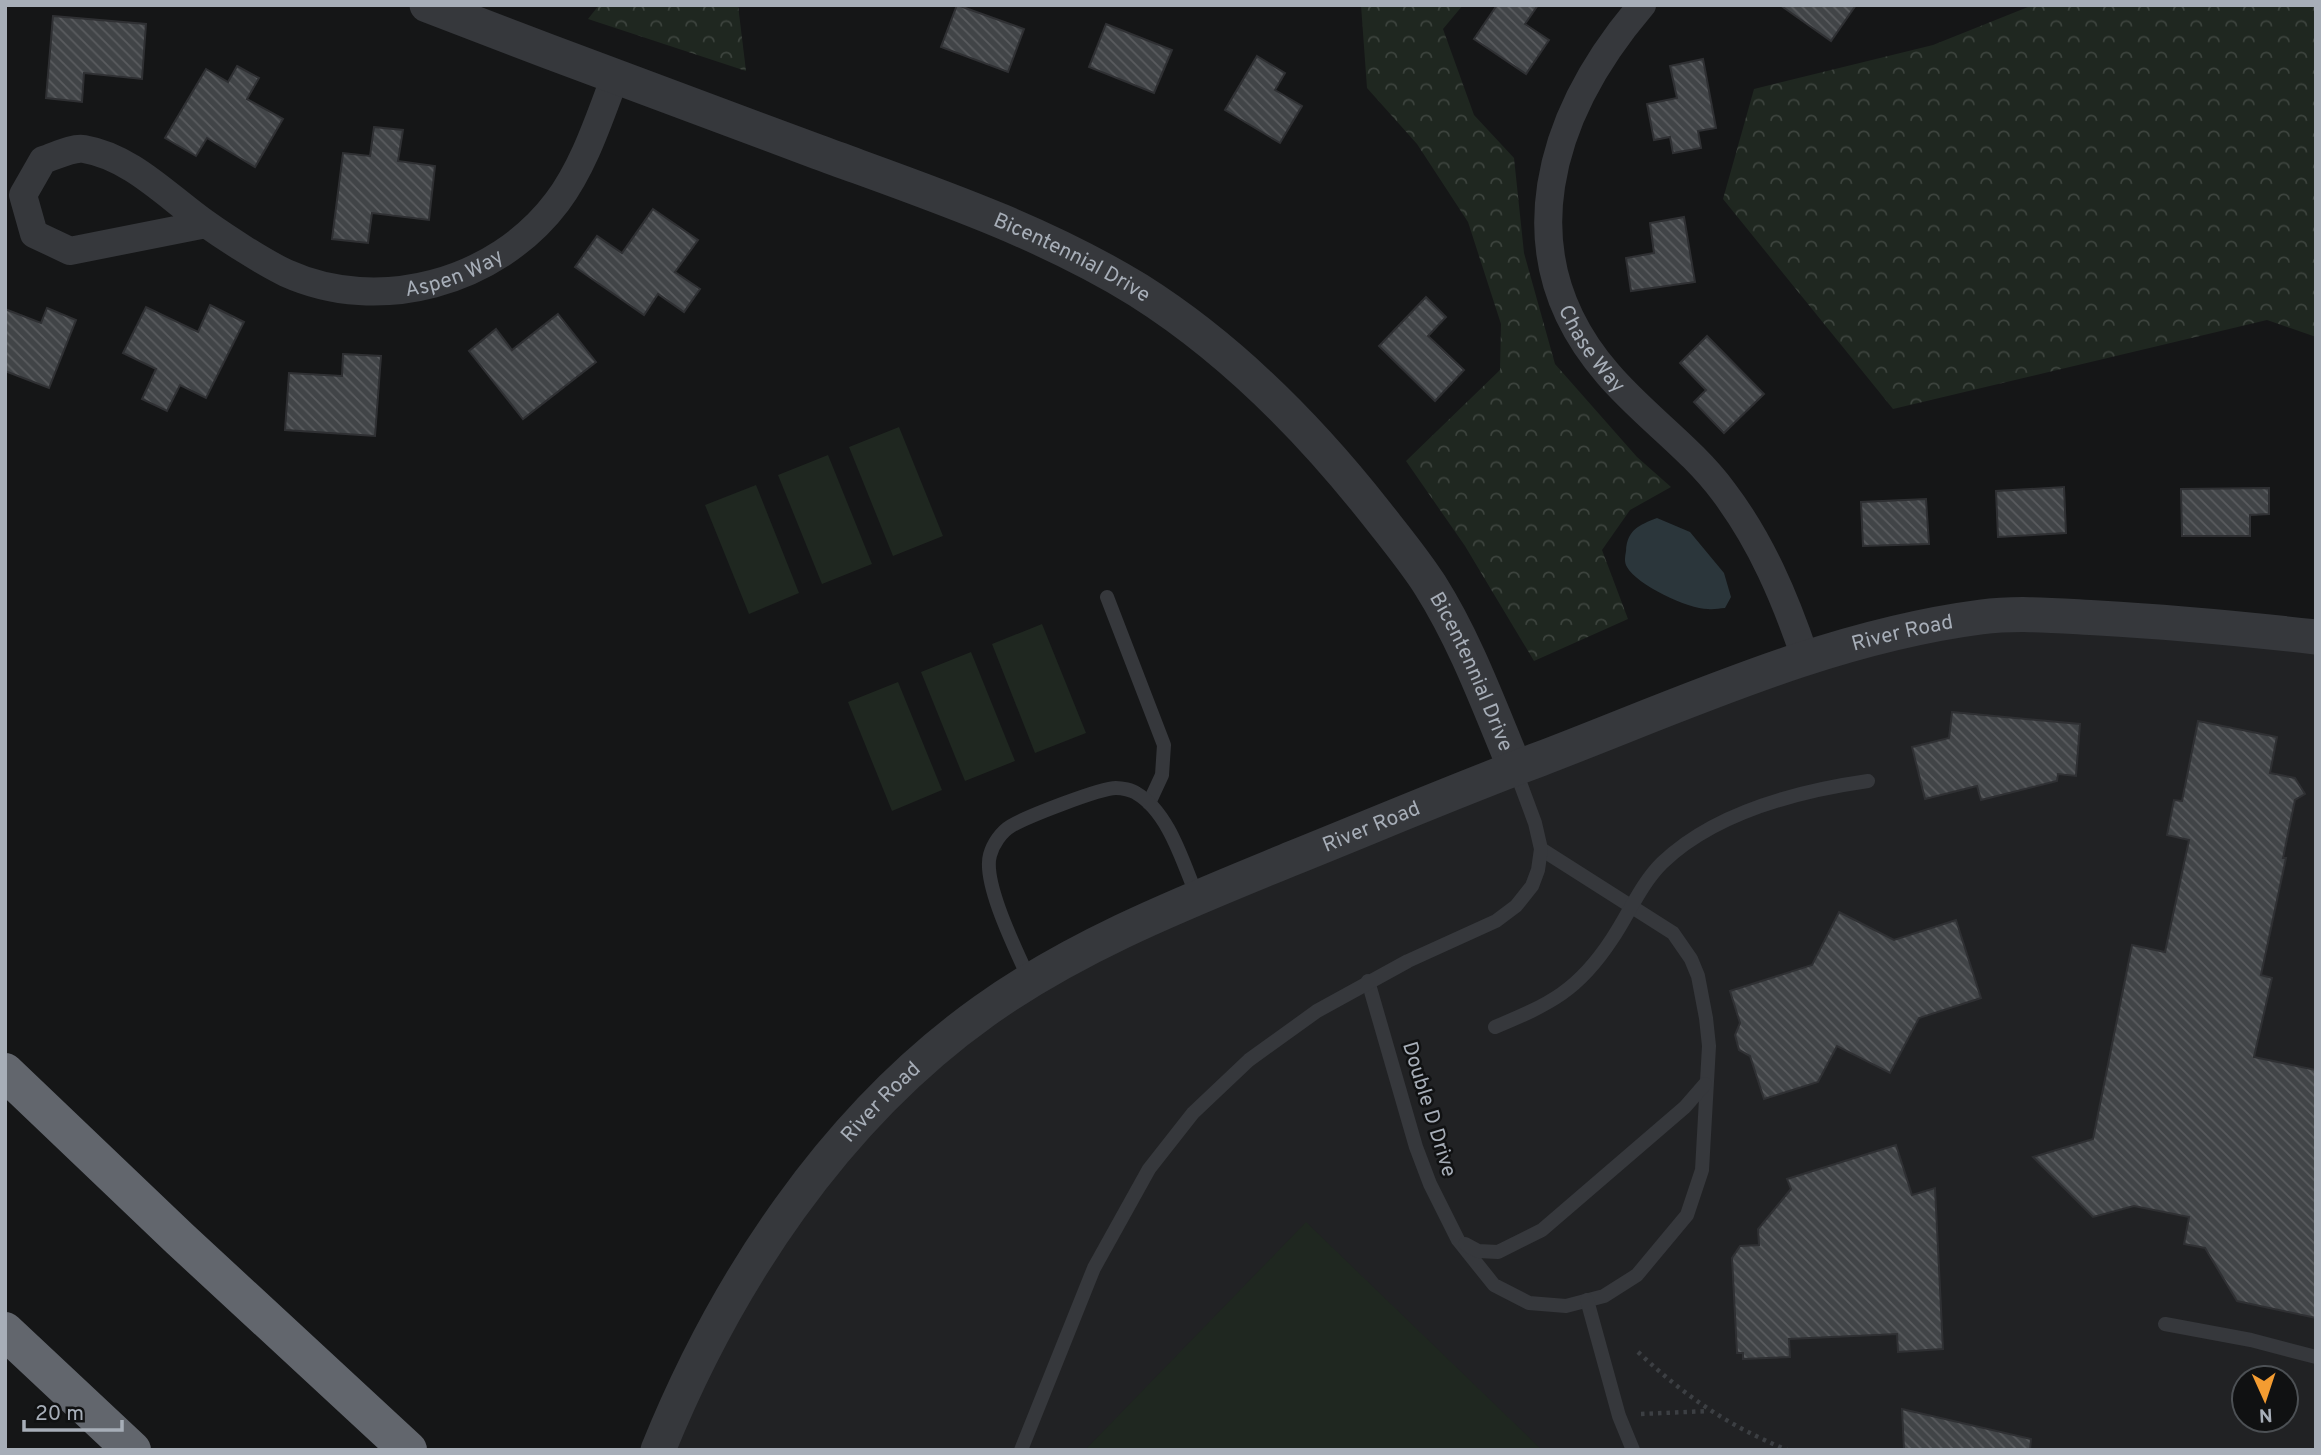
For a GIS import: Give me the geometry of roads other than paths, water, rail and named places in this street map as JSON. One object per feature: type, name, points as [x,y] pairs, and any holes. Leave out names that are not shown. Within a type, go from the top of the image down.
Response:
[{"type":"highway","points":[[5,1072],[408,1450]]},
{"type":"highway","points":[[5,1331],[132,1450]]},
{"type":"street","name":"Bicentennial Drive","points":[[427,5],[615,78],[968,207],[1062,249],[1138,290],[1203,336],[1276,402],[1335,461],[1430,585],[1466,651],[1515,768]]},
{"type":"street","name":"Chase Way","points":[[1642,5],[1624,26],[1583,89],[1567,123],[1555,159],[1548,197],[1548,235],[1554,273],[1567,310],[1585,345],[1608,374],[1721,488],[1745,522],[1770,570],[1805,657]]},
{"type":"street","name":"Aspen Way","points":[[206,224],[70,251],[34,234],[23,195],[43,160],[81,148],[118,160],[206,224],[285,272],[322,285],[360,290],[398,290],[436,284],[472,272],[505,253],[534,229],[558,201],[592,137],[615,78]]},
{"type":"street","name":"River Road","points":[[658,1450],[701,1353],[754,1261],[797,1196],[865,1117],[920,1063],[981,1013],[1089,946],[1197,896],[1515,768],[1805,657],[1923,626],[1986,616],[2048,615],[2144,620],[2316,637]]},
{"type":"lane","points":[[1107,597],[1164,745],[1162,775],[1149,803]]},
{"type":"lane","points":[[1021,1450],[1094,1268],[1149,1169],[1193,1113],[1250,1060],[1317,1011],[1368,981],[1496,921],[1516,906],[1532,886],[1541,849],[1535,823],[1515,768]]},
{"type":"lane","points":[[1494,1027],[1556,999],[1575,984],[1612,940],[1631,906],[1662,864],[1686,844],[1712,828],[1762,807],[1834,786],[1868,781]]},
{"type":"lane","points":[[1030,981],[994,893],[989,857],[996,840],[1010,827],[1096,792],[1116,788],[1135,791],[1163,818],[1197,896]]},
{"type":"lane","name":"Double D Drive","points":[[1368,981],[1416,1147],[1430,1184],[1458,1240],[1494,1285],[1529,1303],[1566,1307],[1604,1296],[1637,1275],[1687,1216],[1702,1170],[1709,1046],[1698,976],[1691,959],[1673,933],[1541,849]]},
{"type":"lane","points":[[1458,1240],[1478,1251],[1498,1252],[1542,1230],[1685,1107],[1705,1084]]},
{"type":"lane","points":[[1587,1300],[1619,1416],[1633,1450]]},
{"type":"lane","points":[[2165,1324],[2264,1343],[2316,1357]]}]
